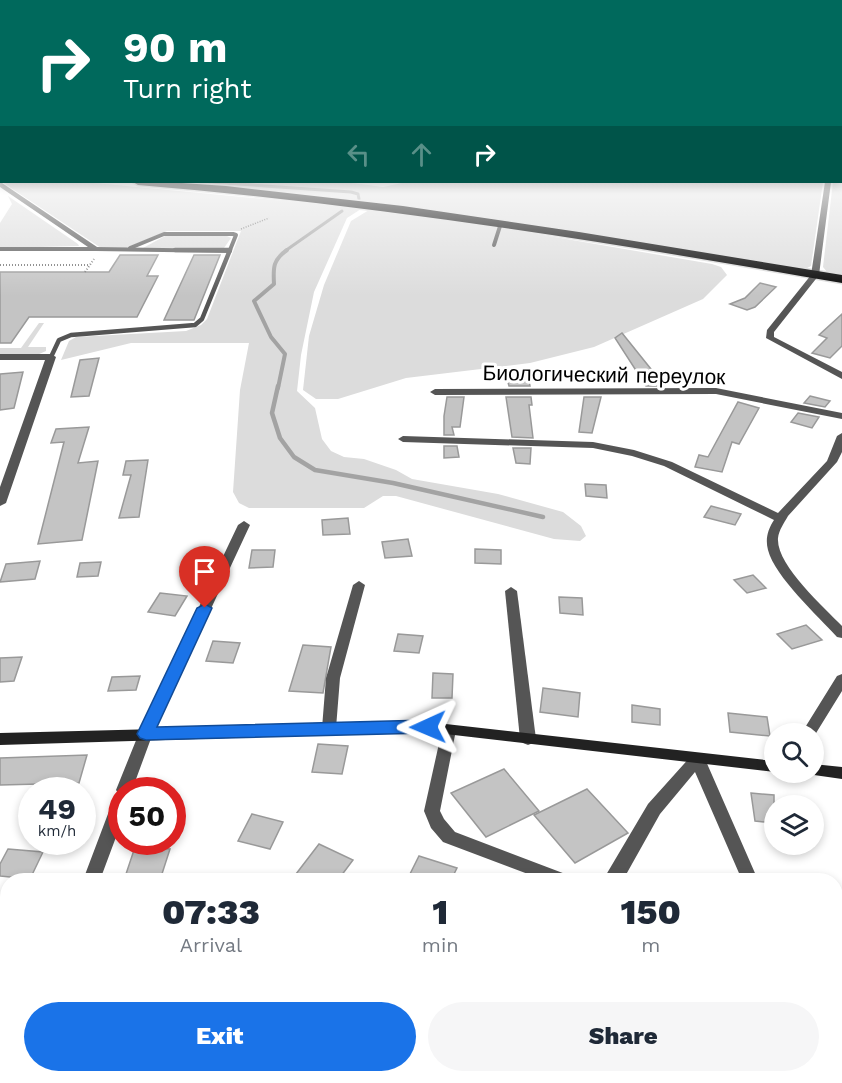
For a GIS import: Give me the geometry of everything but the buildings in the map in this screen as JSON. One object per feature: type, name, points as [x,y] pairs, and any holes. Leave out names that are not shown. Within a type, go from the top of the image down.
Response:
[{"type":"highway","points":[[288,195],[501,223],[842,279]]},
{"type":"main road","points":[[0,739],[428,727],[764,766]]},
{"type":"main road","points":[[824,771],[842,773]]},
{"type":"street","points":[[15,195],[97,251]]},
{"type":"street","points":[[826,195],[815,275],[770,332],[770,338],[842,376]]},
{"type":"street","points":[[0,249],[97,251]]},
{"type":"street","points":[[0,357],[51,357],[37,403],[0,503]]},
{"type":"street","name":"Биологический переулок","points":[[435,392],[716,391],[842,416]]},
{"type":"street","points":[[842,435],[833,461],[780,518],[773,532],[773,550],[784,568],[842,634]]},
{"type":"street","points":[[403,438],[593,445],[634,453],[668,464],[780,518]]},
{"type":"street","points":[[129,777],[146,734],[244,525]]},
{"type":"street","points":[[329,728],[333,678],[359,585]]},
{"type":"street","points":[[511,591],[528,740]]},
{"type":"street","points":[[815,723],[842,679]]},
{"type":"street","points":[[449,730],[432,812],[437,822],[449,837],[544,873]]},
{"type":"street","points":[[618,873],[654,809],[697,759],[747,873]]},
{"type":"street","points":[[94,873],[108,835]]},
{"type":"lane","points":[[494,245],[501,223]]},
{"type":"lane","points":[[51,357],[59,340],[71,335],[195,325],[202,319],[236,235],[164,234],[127,249]]},
{"type":"lane","points":[[97,251],[230,250]]},
{"type":"path","points":[[233,234],[247,224],[269,218]]},
{"type":"path","points":[[85,272],[97,251]]},
{"type":"path","points":[[0,265],[89,265]]},
{"type":"shaded area","points":[[21,195],[217,195],[361,209],[347,218],[314,292],[301,355],[297,391],[315,408],[322,439],[331,451],[344,457],[364,459],[396,470],[412,479],[498,494],[563,512],[581,526],[586,536],[580,541],[554,539],[396,496],[383,496],[364,508],[249,508],[239,503],[233,492],[240,390],[249,343],[131,343],[61,360],[69,341],[76,337],[186,331],[201,325],[207,319],[241,231],[167,231],[126,248],[101,248]]},
{"type":"shaded area","points":[[299,195],[821,195],[811,266],[805,269],[648,242]]},
{"type":"shaded area","points":[[832,195],[842,195],[842,275],[828,273],[823,267]]},
{"type":"shaded area","points":[[8,196],[79,246],[0,248],[0,223],[12,204]]},
{"type":"shaded area","points":[[369,210],[508,229],[712,264],[721,267],[727,275],[703,299],[594,347],[530,363],[406,378],[338,399],[316,399],[303,390],[309,336],[324,285],[351,221]]},
{"type":"shaded area","points":[[165,236],[227,236],[231,238],[224,248],[143,248]]},
{"type":"shaded area","points":[[39,323],[44,323],[28,347],[46,347],[46,351],[37,355],[0,355],[0,348],[21,348]]},
{"type":"waterway","points":[[358,195],[359,199]]},
{"type":"waterway","points":[[285,251],[342,211]]},
{"type":"waterway","points":[[278,388],[285,354],[271,337],[254,301],[274,284],[275,264],[287,250]]},
{"type":"waterway","points":[[278,386],[272,413],[280,438],[294,457],[315,470],[393,483],[543,517]]},
{"type":"route","points":[[205,608],[146,734],[428,727]]}]
